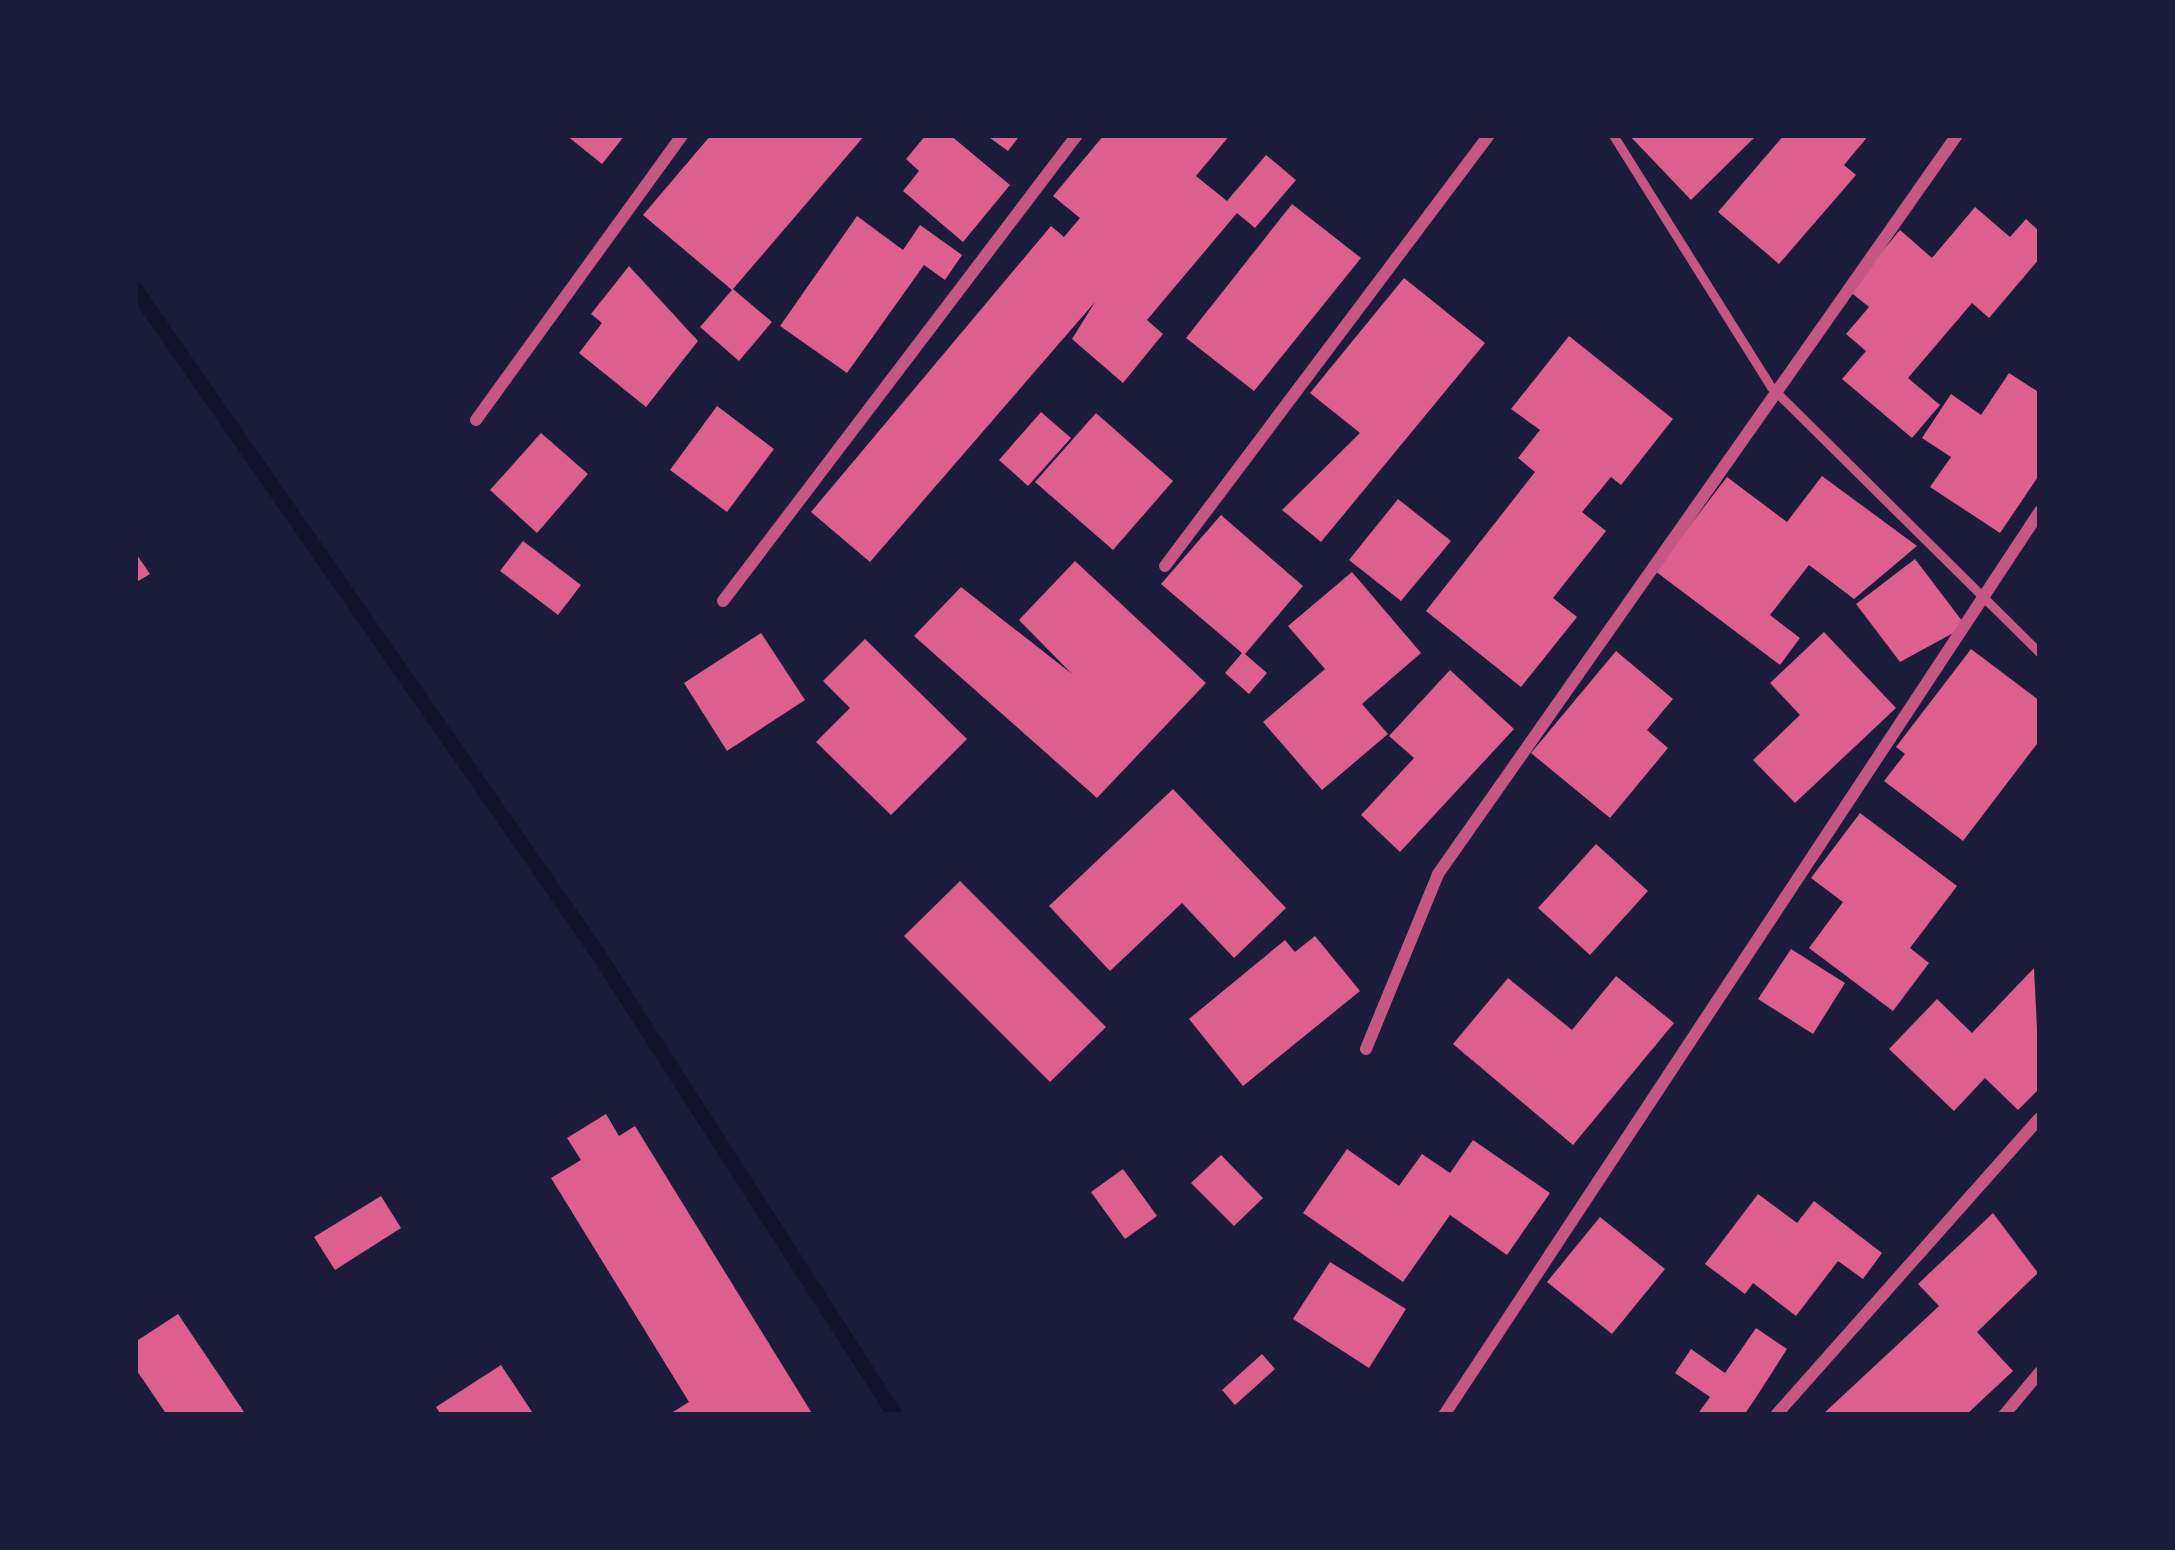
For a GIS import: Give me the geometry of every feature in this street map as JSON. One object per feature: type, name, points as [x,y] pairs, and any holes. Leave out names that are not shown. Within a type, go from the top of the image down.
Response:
[{"type":"street","points":[[476,420],[682,135]]},
{"type":"street","points":[[723,601],[1077,135]]},
{"type":"street","points":[[1166,566],[1489,135]]},
{"type":"street","points":[[1366,1049],[1438,874],[1772,387],[1958,135]]},
{"type":"street","points":[[1444,1415],[2040,511]]},
{"type":"street","points":[[1776,1415],[2040,1118]]},
{"type":"street","points":[[2004,1415],[2040,1372]]},
{"type":"lane","points":[[1612,135],[1772,387],[1980,600],[2040,653]]},
{"type":"building","points":[[566,135],[625,135],[602,164]]},
{"type":"building","points":[[711,135],[865,135],[733,289],[772,322],[739,361],[700,327],[732,290],[643,215]]},
{"type":"building","points":[[926,135],[950,135],[1010,185],[963,242],[903,191],[919,171],[906,159]]},
{"type":"building","points":[[986,135],[1020,135],[1008,151]]},
{"type":"building","points":[[1104,135],[1230,135],[1196,176],[1227,201],[1266,155],[1296,180],[1255,228],[1237,213],[1147,320],[1163,334],[1123,383],[1072,339],[1095,302],[870,562],[811,512],[1051,226],[1064,237],[1080,218],[1053,196]]},
{"type":"building","points":[[1629,135],[1757,135],[1691,200]]},
{"type":"building","points":[[1784,135],[1869,135],[1844,165],[1856,175],[1779,264],[1718,212]]},
{"type":"building","points":[[1292,204],[1361,258],[1254,391],[1186,338]]},
{"type":"building","points":[[1975,207],[2010,237],[2026,219],[2040,232],[2040,258],[1989,318],[1972,303],[1908,378],[1940,405],[1912,438],[1842,379],[1866,351],[1846,334],[1869,307],[1849,291],[1900,230],[1932,258]]},
{"type":"building","points":[[857,216],[903,250],[920,225],[962,255],[945,280],[924,265],[847,373],[780,326]]},
{"type":"building","points":[[629,266],[698,341],[646,407],[579,353],[602,323],[591,314]]},
{"type":"building","points":[[1404,278],[1485,343],[1321,542],[1282,510],[1360,433],[1310,393]]},
{"type":"building","points":[[1569,336],[1673,419],[1621,485],[1611,477],[1582,512],[1606,531],[1553,598],[1577,617],[1521,687],[1426,611],[1535,472],[1518,458],[1540,430],[1511,409]]},
{"type":"building","points":[[2009,373],[2040,393],[2040,474],[2000,533],[1930,487],[1951,457],[1922,438],[1951,394],[1981,415]]},
{"type":"building","points":[[717,406],[774,449],[727,512],[670,470]]},
{"type":"building","points":[[1041,412],[1071,438],[1028,486],[999,460]]},
{"type":"building","points":[[1096,413],[1173,481],[1113,550],[1035,482]]},
{"type":"building","points":[[541,433],[588,474],[537,533],[490,490]]},
{"type":"building","points":[[1822,476],[1917,546],[1854,599],[1809,565],[1770,615],[1800,638],[1780,665],[1655,571],[1727,477],[1787,522]]},
{"type":"building","points":[[1398,499],[1451,541],[1401,601],[1349,560]]},
{"type":"building","points":[[1221,515],[1303,586],[1245,654],[1267,673],[1249,694],[1225,673],[1242,653],[1161,584]]},
{"type":"building","points":[[523,541],[581,585],[558,615],[500,571]]},
{"type":"building","points":[[135,552],[150,574],[135,583]]},
{"type":"building","points":[[1915,559],[1966,626],[1900,662],[1856,604]]},
{"type":"building","points":[[1075,561],[1206,683],[1097,798],[914,636],[961,587],[1072,674],[1019,620]]},
{"type":"building","points":[[1352,572],[1421,653],[1362,704],[1388,734],[1322,790],[1263,722],[1325,669],[1288,626]]},
{"type":"building","points":[[1824,632],[1896,708],[1795,803],[1753,760],[1800,715],[1770,683]]},
{"type":"building","points":[[761,633],[805,700],[727,751],[684,683]]},
{"type":"building","points":[[865,639],[967,739],[891,815],[816,742],[850,708],[823,681]]},
{"type":"building","points":[[1971,649],[2040,701],[2040,740],[1963,841],[1884,781],[1905,754],[1896,747]]},
{"type":"building","points":[[1616,651],[1673,699],[1647,730],[1668,748],[1610,818],[1531,753]]},
{"type":"building","points":[[1450,670],[1514,729],[1400,852],[1361,815],[1414,758],[1389,736]]},
{"type":"building","points":[[1173,789],[1286,908],[1234,958],[1182,903],[1110,971],[1049,906]]},
{"type":"building","points":[[1860,813],[1957,886],[1910,948],[1929,963],[1893,1011],[1809,948],[1843,902],[1811,878]]},
{"type":"building","points":[[1596,844],[1648,891],[1590,955],[1538,908]]},
{"type":"building","points":[[960,881],[1106,1027],[1050,1082],[904,936]]},
{"type":"building","points":[[1315,936],[1360,991],[1243,1086],[1189,1019],[1285,940],[1295,952]]},
{"type":"building","points":[[1791,949],[1845,983],[1813,1034],[1758,999]]},
{"type":"building","points":[[2034,968],[2040,1088],[2018,1110],[1985,1078],[1954,1111],[1889,1049],[1937,999],[1972,1033]]},
{"type":"building","points":[[1616,976],[1674,1023],[1573,1145],[1453,1044],[1508,978],[1572,1030]]},
{"type":"building","points":[[606,1114],[619,1136],[635,1126],[813,1415],[668,1415],[689,1402],[551,1178],[581,1160],[567,1138]]},
{"type":"building","points":[[1473,1140],[1550,1193],[1507,1255],[1450,1215],[1403,1282],[1303,1213],[1347,1149],[1399,1186],[1422,1154],[1450,1173]]},
{"type":"building","points":[[1221,1155],[1263,1198],[1234,1226],[1191,1183]]},
{"type":"building","points":[[1123,1169],[1157,1216],[1125,1239],[1091,1192]]},
{"type":"building","points":[[1758,1194],[1797,1223],[1814,1201],[1882,1253],[1863,1279],[1838,1261],[1796,1316],[1753,1283],[1745,1294],[1705,1264]]},
{"type":"building","points":[[381,1196],[401,1228],[335,1270],[314,1237]]},
{"type":"building","points":[[1993,1213],[2038,1273],[1977,1332],[2013,1371],[1966,1415],[1822,1415],[1939,1306],[1918,1284]]},
{"type":"building","points":[[1600,1217],[1665,1269],[1612,1334],[1547,1282]]},
{"type":"building","points":[[1330,1262],[1406,1309],[1369,1368],[1293,1319]]},
{"type":"building","points":[[178,1314],[246,1415],[167,1415],[135,1368],[135,1342]]},
{"type":"building","points":[[1756,1328],[1787,1349],[1755,1399],[1744,1415],[1697,1415],[1710,1397],[1675,1373],[1691,1349],[1725,1373]]},
{"type":"building","points":[[1262,1354],[1275,1369],[1235,1405],[1222,1390]]},
{"type":"building","points":[[501,1365],[534,1415],[441,1415],[436,1407]]},
{"type":"waterway","points":[[135,289],[596,951],[895,1415]]}]
